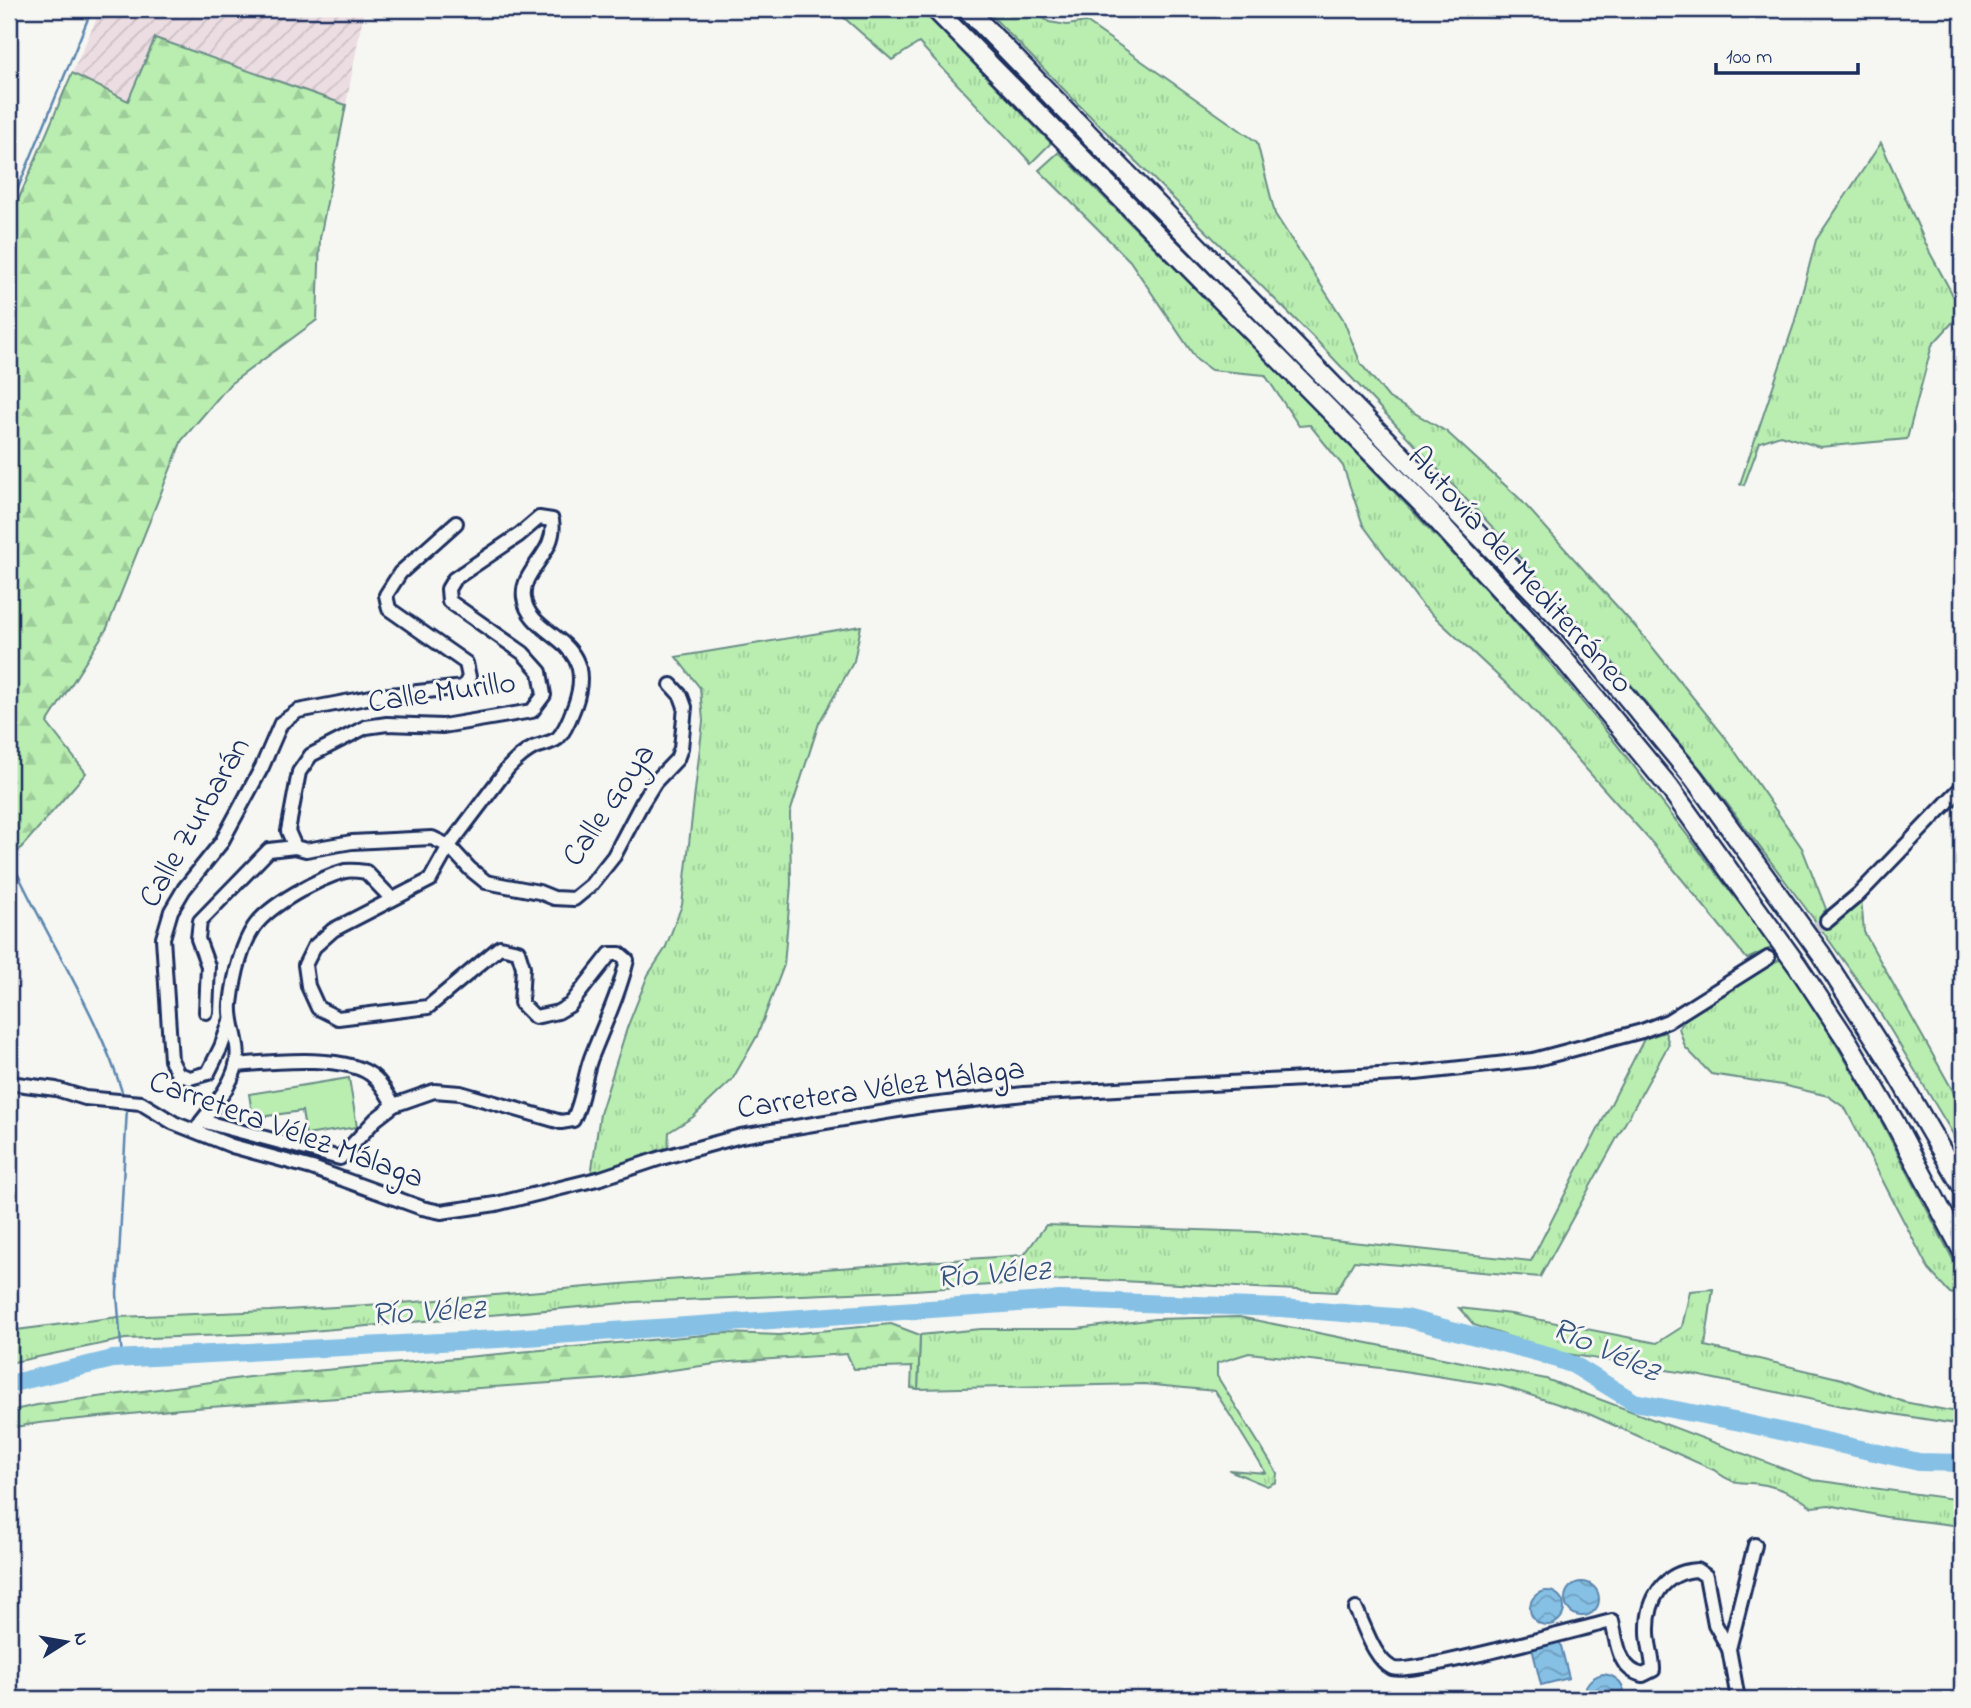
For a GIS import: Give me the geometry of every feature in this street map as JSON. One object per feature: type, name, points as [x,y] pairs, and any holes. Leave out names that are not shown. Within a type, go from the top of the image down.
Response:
[{"type":"highway","name":"Autovía del Mediterráneo","points":[[935,9],[1427,509],[1570,667],[1669,787],[1797,965],[1848,1042],[1894,1121],[1962,1250]]},
{"type":"highway","name":"Autovía del Mediterráneo","points":[[967,9],[1572,630],[1693,777],[1821,954],[1890,1062],[1962,1186]]},
{"type":"street","name":"Calle Murillo","points":[[295,847],[288,831],[299,772],[311,755],[366,727],[387,723],[443,726],[532,711],[544,695],[540,672],[523,653],[449,601],[448,589],[454,579],[519,535],[539,518],[551,520],[554,532],[546,553],[526,582],[523,596],[527,609],[539,623],[563,642],[576,659],[581,687],[569,719],[557,739],[518,757],[449,846]]},
{"type":"street","name":"Calle Zurbarán","points":[[392,899],[366,872],[347,870],[295,893],[277,907],[254,926],[239,962],[230,1022],[222,1048],[208,1073],[190,1078],[178,1074],[171,1060],[163,938],[171,911],[184,888],[221,843],[262,767],[281,723],[298,711],[371,697],[464,687],[469,677],[466,663],[389,609],[386,595],[400,573],[456,523]]},
{"type":"street","name":"Calle Goya","points":[[449,846],[485,882],[574,900],[591,885],[614,856],[648,792],[677,759],[681,748],[685,707],[681,696],[671,685]]},
{"type":"street","points":[[1827,921],[1859,894],[1962,788]]},
{"type":"street","points":[[198,1127],[340,1158],[376,1119],[394,1105],[435,1091],[460,1093],[561,1122],[573,1120],[582,1102],[590,1061],[618,993],[627,960],[620,954],[610,954],[570,1005],[558,1012],[535,1017],[521,1003],[523,967],[517,951],[500,947],[428,1007],[338,1018],[318,1008],[308,986],[305,965],[314,947],[334,930],[430,880],[449,846],[432,838],[352,842],[306,850],[295,847],[269,850],[200,921],[198,939],[208,966],[206,1012]]},
{"type":"street","name":"Carretera Vélez Málaga","points":[[9,1083],[56,1089],[85,1098],[141,1103],[198,1127],[232,1146],[312,1168],[422,1208],[441,1212],[496,1204],[601,1178],[741,1136],[973,1098],[1416,1073],[1533,1060],[1642,1031],[1668,1021],[1768,958]]},
{"type":"street","name":"Calle Zurbarán","points":[[198,1127],[225,1091],[236,1065],[238,1037],[230,1022]]},
{"type":"street","points":[[236,1065],[276,1061],[346,1064],[374,1077],[394,1105]]},
{"type":"street","points":[[1729,1649],[1755,1545]]},
{"type":"street","points":[[1356,1609],[1379,1655],[1389,1667],[1398,1671],[1444,1663],[1612,1621],[1624,1666],[1643,1675],[1653,1670],[1648,1619],[1659,1590],[1671,1576],[1685,1570],[1697,1570],[1706,1576],[1715,1624],[1729,1649],[1738,1699]]},
{"type":"shaded area","points":[[101,9],[364,9],[346,105],[155,38],[128,102],[72,73]]},
{"type":"green space","points":[[834,9],[920,9],[1051,143],[1031,163],[919,43],[892,60]]},
{"type":"green space","points":[[985,9],[1032,9],[1049,22],[1067,25],[1086,22],[1257,142],[1275,214],[1343,319],[1361,364],[1389,398],[1447,432],[1519,498],[1641,633],[1725,737],[1802,848],[1826,909],[1822,914],[1829,926],[1861,898],[1864,932],[1962,1107],[1962,1149],[1878,1009],[1816,922],[1704,773],[1595,641],[1498,533],[1317,341]]},
{"type":"green space","points":[[155,38],[346,105],[320,238],[317,320],[230,384],[182,440],[107,628],[47,723],[86,773],[15,855],[9,842],[9,222],[72,73],[128,101]]},
{"type":"green space","points":[[1881,143],[1929,251],[1962,312],[1932,345],[1907,439],[1820,447],[1780,435],[1760,442],[1744,485],[1740,484],[1794,324],[1816,240]]},
{"type":"green space","points":[[1059,152],[1322,417],[1516,623],[1629,760],[1773,947],[1747,959],[1654,845],[1527,703],[1422,605],[1363,525],[1343,466],[1310,425],[1299,426],[1265,375],[1211,370],[1197,360],[1130,261],[1039,170]]},
{"type":"green space","points":[[861,626],[854,661],[819,723],[790,813],[791,884],[784,965],[757,1036],[732,1080],[693,1117],[669,1132],[668,1151],[591,1175],[600,1114],[627,1028],[648,975],[665,949],[682,905],[703,721],[700,688],[676,657]]},
{"type":"green space","points":[[1781,959],[1878,1115],[1962,1277],[1962,1296],[1950,1293],[1929,1270],[1845,1108],[1828,1096],[1782,1085],[1711,1074],[1685,1047],[1679,1028],[1694,1008]]},
{"type":"green space","points":[[1665,1032],[1669,1044],[1540,1277],[1354,1261],[1336,1292],[1082,1279],[898,1291],[635,1302],[301,1332],[125,1339],[9,1363],[9,1331],[118,1317],[415,1302],[668,1280],[1024,1255],[1046,1225],[1257,1232],[1531,1261],[1644,1039]]},
{"type":"green space","points":[[349,1078],[357,1127],[306,1135],[302,1111],[253,1118],[249,1094]]},
{"type":"green space","points":[[1713,1289],[1705,1346],[1842,1379],[1904,1402],[1962,1413],[1962,1425],[1837,1405],[1691,1374],[1555,1352],[1474,1325],[1459,1308],[1511,1314],[1657,1343],[1682,1327],[1690,1291]]},
{"type":"green space","points":[[1239,1317],[1546,1379],[1813,1480],[1962,1500],[1962,1526],[1886,1517],[1829,1505],[1812,1507],[1796,1496],[1766,1485],[1729,1480],[1714,1470],[1589,1414],[1502,1386],[1390,1369],[1249,1353],[1217,1363],[1217,1376],[1277,1473],[1276,1482],[1267,1486],[1229,1470],[1266,1473],[1215,1391],[1144,1384],[918,1389],[920,1335],[981,1329],[1077,1329],[1155,1319]]},
{"type":"green space","points":[[891,1324],[920,1335],[918,1389],[911,1388],[912,1367],[854,1369],[847,1354],[730,1362],[607,1379],[181,1409],[9,1428],[9,1411],[37,1405],[249,1377],[726,1333],[779,1335]]},
{"type":"water","points":[[1582,1582],[1594,1587],[1599,1599],[1594,1611],[1582,1616],[1570,1611],[1565,1599],[1570,1587]]},
{"type":"water","points":[[1547,1591],[1559,1596],[1564,1608],[1559,1620],[1547,1625],[1535,1620],[1530,1608],[1535,1596]]},
{"type":"water","points":[[1560,1642],[1569,1678],[1541,1685],[1532,1648]]},
{"type":"water","points":[[1603,1674],[1620,1682],[1624,1689],[1624,1699],[1584,1699],[1588,1683]]},
{"type":"waterway","points":[[9,210],[92,9]]},
{"type":"waterway","points":[[9,855],[86,1005],[124,1098]]},
{"type":"waterway","points":[[122,1358],[117,1294],[127,1108]]},
{"type":"waterway","name":"Río Vélez","points":[[9,1384],[113,1359],[498,1339],[1060,1300],[1281,1308],[1406,1318],[1540,1353],[1574,1365],[1634,1402],[1740,1422],[1919,1462],[1962,1463]]},
{"type":"tunnel","points":[[1768,958],[1827,921]]}]
